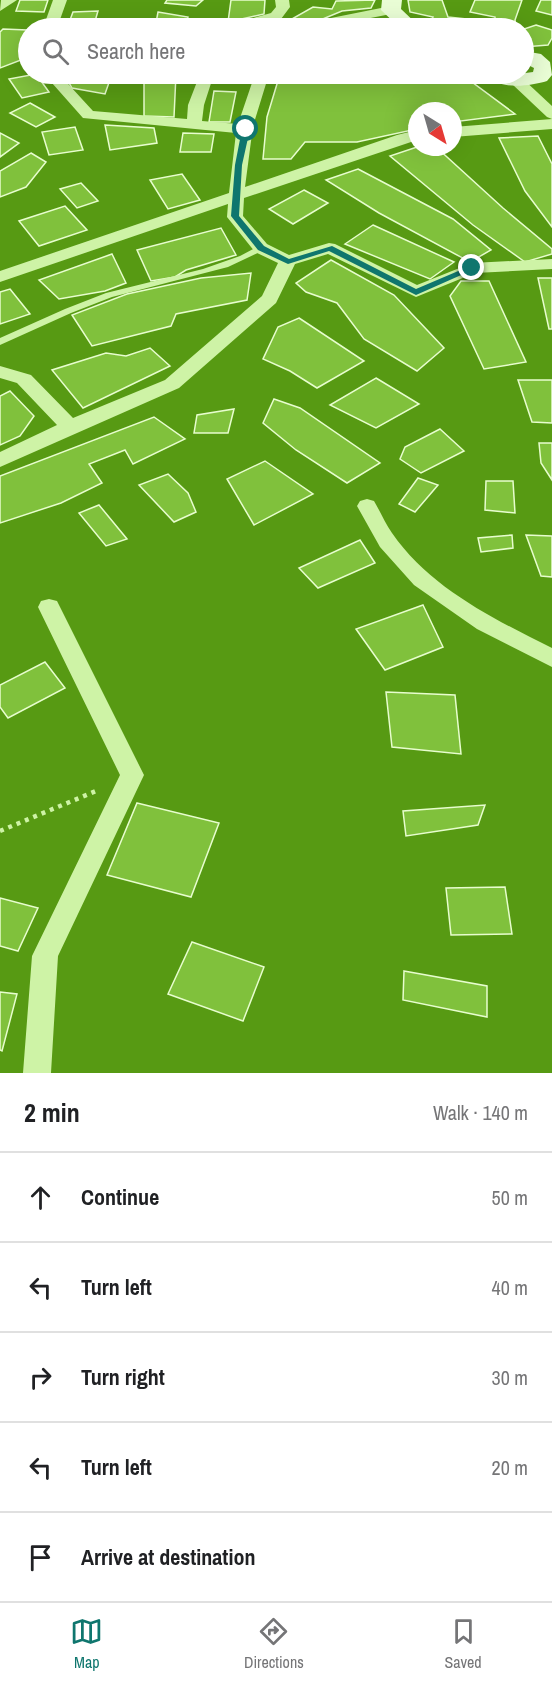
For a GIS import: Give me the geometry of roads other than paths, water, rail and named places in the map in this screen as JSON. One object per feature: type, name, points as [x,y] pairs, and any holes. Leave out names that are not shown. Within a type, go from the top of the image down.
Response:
[{"type":"street","points":[[0,7],[10,0]]},
{"type":"street","points":[[54,18],[60,0]]},
{"type":"street","points":[[269,18],[276,16],[283,7],[282,0]]},
{"type":"street","points":[[346,18],[392,5],[403,18]]},
{"type":"street","points":[[534,80],[540,77],[540,62],[552,46]]},
{"type":"street","points":[[60,84],[88,115],[246,129]]},
{"type":"street","points":[[194,124],[196,105],[203,84]]},
{"type":"street","points":[[259,84],[247,118],[238,165],[235,216],[261,248],[288,261],[329,248],[416,292],[472,268],[552,264]]},
{"type":"street","points":[[520,84],[552,114]]},
{"type":"street","points":[[462,131],[552,124]]},
{"type":"street","points":[[0,277],[408,137]]},
{"type":"street","points":[[0,460],[70,427],[172,384],[270,299],[288,261]]},
{"type":"street","points":[[0,372],[24,379],[70,427]]},
{"type":"street","points":[[368,506],[386,541],[418,579],[491,627],[552,658]]},
{"type":"street","points":[[38,1073],[45,956],[132,776],[49,607]]},
{"type":"lane","points":[[0,342],[111,294],[178,279],[242,260],[261,248]]}]
